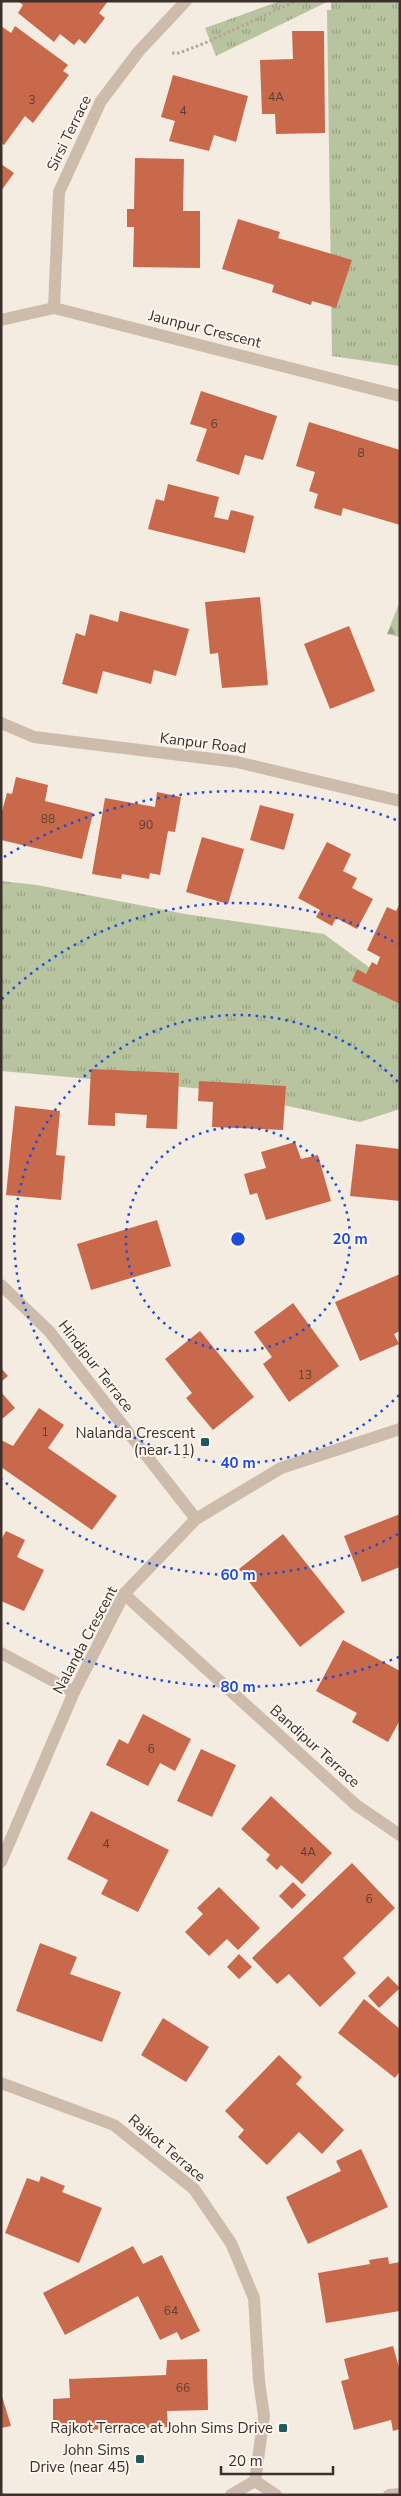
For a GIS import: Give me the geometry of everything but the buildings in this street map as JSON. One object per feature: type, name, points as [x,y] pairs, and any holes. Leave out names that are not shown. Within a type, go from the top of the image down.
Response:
[{"type":"street","name":"Sirsi Terrace","points":[[54,308],[58,192],[101,101],[139,51],[186,1]]},
{"type":"street","name":"Jaunpur Crescent","points":[[1,320],[54,308],[400,396]]},
{"type":"street","name":"Kanpur Road","points":[[1,723],[34,738],[237,762],[400,801]]},
{"type":"street","name":"Hindipur Terrace","points":[[1,1285],[49,1331],[196,1519]]},
{"type":"street","name":"Nalanda Crescent","points":[[1,1862],[74,1692],[124,1594],[196,1519],[281,1468],[400,1429]]},
{"type":"street","name":"Bandipur Terrace","points":[[124,1594],[356,1805],[400,1835]]},
{"type":"street","points":[[1,1653],[74,1692]]},
{"type":"street","name":"Rajkot Terrace","points":[[1,2083],[114,2125],[194,2189],[231,2243],[254,2298],[259,2381],[264,2416],[255,2481]]},
{"type":"street","points":[[231,2495],[255,2481],[276,2495]]},
{"type":"street","points":[[389,2495],[400,2494]]},
{"type":"path","points":[[139,51],[179,53],[296,1]]},
{"type":"green space","points":[[280,1],[329,1],[216,56],[205,28]]},
{"type":"green space","points":[[331,1],[400,1],[400,366],[332,356],[327,10],[331,10]]},
{"type":"green space","points":[[400,601],[400,637],[387,634]]},
{"type":"green space","points":[[1,881],[37,885],[185,914],[324,934],[400,990],[400,1109],[360,1122],[215,1090],[1,1071]]},
{"type":"place","name":"Nalanda Crescent (near 11)","points":[[205,1442]]},
{"type":"place","name":"Rajkot Terrace at John Sims Drive","points":[[283,2428]]},
{"type":"place","name":"John Sims Drive (near 45)","points":[[140,2459]]}]
